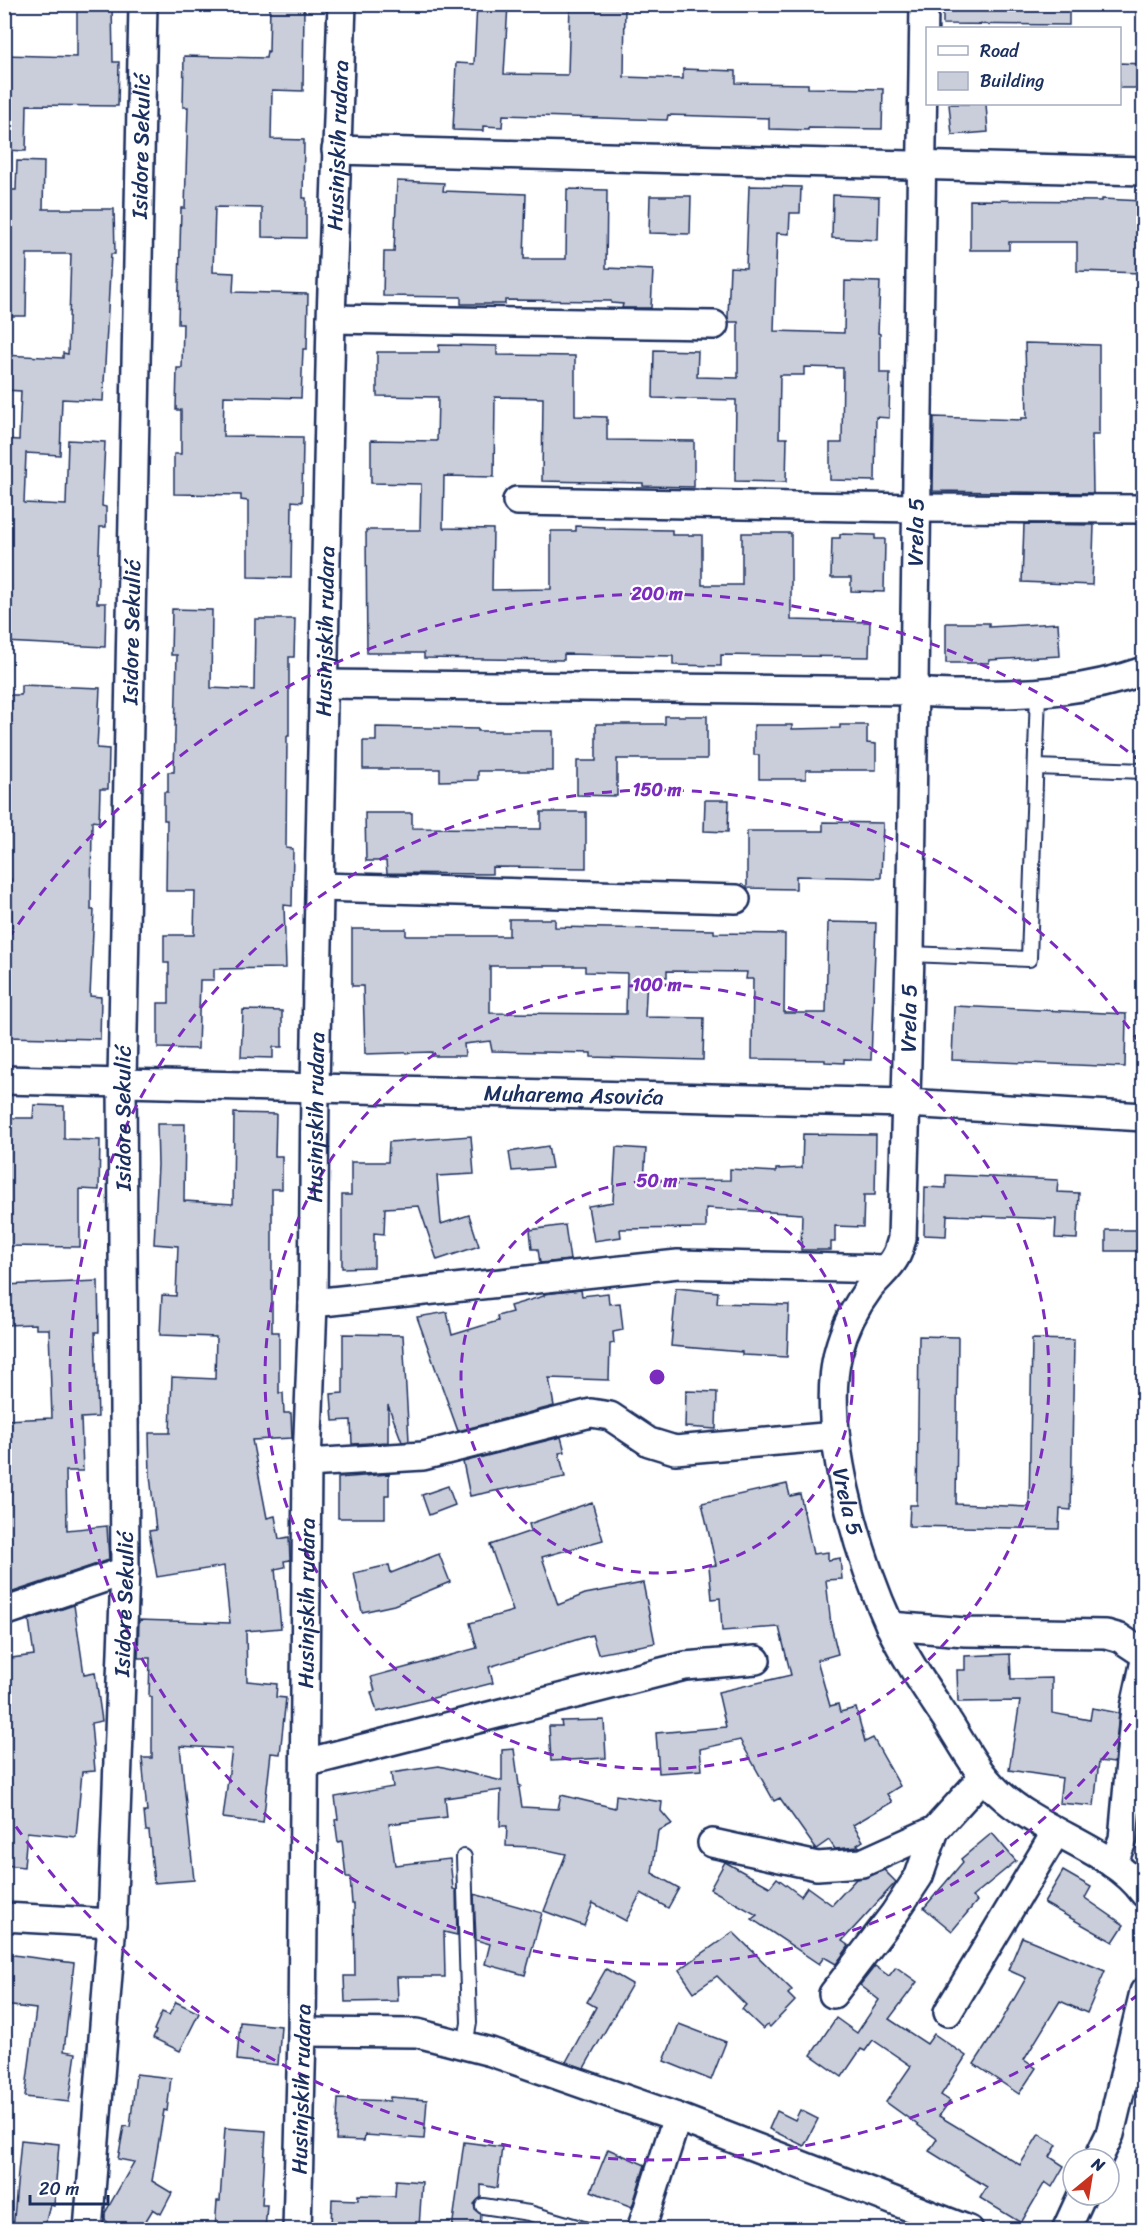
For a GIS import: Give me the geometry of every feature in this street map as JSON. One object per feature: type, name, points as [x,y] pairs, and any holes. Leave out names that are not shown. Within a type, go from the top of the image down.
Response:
[{"type":"street","name":"Isidore Sekulić","points":[[88,2229],[112,1923],[126,1571],[122,1082],[143,4]]},
{"type":"street","name":"Husinjskih rudara","points":[[297,2229],[302,2032],[307,1463],[313,1303],[315,1086],[331,319],[342,4]]},
{"type":"street","name":"Vrela 5","points":[[924,4],[912,692],[910,954],[902,1239],[896,1256],[858,1304],[838,1352],[833,1404],[835,1436],[865,1564],[890,1626],[905,1654],[983,1777],[1008,1802],[1029,1818],[1129,1875],[1143,1893]]},
{"type":"street","points":[[336,150],[1143,171]]},
{"type":"street","points":[[331,319],[714,325]]},
{"type":"street","points":[[517,501],[916,508],[1143,509]]},
{"type":"street","points":[[325,684],[995,694],[1038,693],[1083,688],[1143,671]]},
{"type":"street","points":[[320,887],[736,899]]},
{"type":"street","name":"Muharema Asovića","points":[[4,1080],[315,1086],[906,1103],[1143,1117]]},
{"type":"street","points":[[313,1303],[678,1264],[886,1269]]},
{"type":"street","points":[[307,1463],[423,1456],[591,1413],[610,1416],[650,1442],[675,1450],[835,1436]]},
{"type":"street","points":[[4,1612],[126,1571]]},
{"type":"street","points":[[890,1626],[965,1632],[1106,1634],[1120,1638],[1143,1654]]},
{"type":"street","points":[[305,1763],[686,1666],[756,1660]]},
{"type":"street","points":[[1113,1864],[1123,1839],[1135,1707],[1143,1665]]},
{"type":"street","points":[[833,1994],[894,1914],[919,1876],[935,1830],[983,1777]]},
{"type":"street","points":[[712,1843],[817,1866],[862,1863],[935,1830]]},
{"type":"street","points":[[948,2012],[1056,1832]]},
{"type":"street","points":[[4,1917],[112,1923]]},
{"type":"street","points":[[1104,2147],[1110,2134],[1143,1992]]},
{"type":"street","points":[[302,2032],[417,2032],[491,2052],[677,2116],[969,2229]]},
{"type":"street","points":[[641,2229],[677,2116]]},
{"type":"street","points":[[1066,2229],[1076,2207]]},
{"type":"lane","points":[[910,954],[1029,959],[1038,693]]},
{"type":"lane","points":[[1036,767],[1143,771]]},
{"type":"lane","points":[[464,1857],[469,2023],[465,2045]]},
{"type":"lane","points":[[483,2206],[529,2213],[587,2229]]},
{"type":"building","points":[[77,4],[112,4],[113,62],[119,62],[118,106],[27,105],[26,151],[4,150],[4,55],[77,57]]},
{"type":"building","points":[[270,4],[304,4],[303,91],[272,90],[271,139],[304,140],[303,198],[306,198],[306,238],[262,237],[262,208],[215,207],[213,272],[234,273],[233,292],[308,294],[307,349],[303,349],[301,398],[224,396],[223,436],[303,437],[302,502],[292,501],[291,578],[248,577],[248,501],[241,500],[241,495],[174,494],[174,454],[181,454],[181,410],[176,410],[177,368],[182,368],[183,324],[178,324],[181,208],[185,208],[188,107],[183,107],[184,56],[266,58],[267,51],[269,52]]},
{"type":"building","points":[[477,4],[508,4],[504,74],[568,75],[570,4],[625,4],[624,77],[683,79],[683,69],[736,71],[736,83],[808,84],[808,88],[883,89],[882,129],[769,129],[769,118],[668,115],[667,120],[503,115],[502,127],[483,126],[483,131],[453,130],[456,63],[474,64]]},
{"type":"building","points":[[943,4],[1069,4],[1069,25],[943,24]]},
{"type":"building","points":[[1121,63],[1143,64],[1143,88],[1121,88]]},
{"type":"building","points":[[949,105],[986,105],[988,132],[952,135]]},
{"type":"building","points":[[17,161],[44,162],[43,209],[114,209],[115,254],[111,254],[103,401],[62,399],[60,455],[26,453],[24,503],[66,505],[68,440],[105,442],[102,506],[106,507],[106,527],[100,527],[97,603],[106,603],[105,647],[4,642],[4,439],[19,440],[21,391],[4,390],[4,355],[63,358],[63,353],[68,354],[71,254],[27,254],[26,316],[4,316],[4,190],[16,190]]},
{"type":"building","points":[[397,181],[444,183],[443,191],[526,194],[524,259],[566,259],[567,189],[607,190],[606,268],[653,270],[651,308],[622,308],[623,304],[611,303],[611,301],[505,300],[505,304],[461,304],[461,297],[383,296],[384,252],[394,252]]},
{"type":"building","points":[[749,186],[801,187],[800,213],[790,213],[789,234],[777,233],[774,331],[844,333],[845,281],[880,282],[878,333],[880,334],[880,373],[890,373],[889,418],[876,417],[875,481],[830,480],[830,443],[842,443],[843,368],[804,367],[804,375],[780,375],[779,438],[787,438],[786,482],[735,481],[736,400],[653,398],[654,350],[698,351],[697,377],[738,378],[738,322],[729,322],[728,317],[730,267],[746,268]]},
{"type":"building","points":[[833,195],[879,197],[878,240],[832,238]]},
{"type":"building","points":[[650,196],[691,196],[690,234],[649,233]]},
{"type":"building","points":[[1102,199],[1143,201],[1142,273],[1077,271],[1077,242],[1009,242],[1009,250],[970,250],[970,200],[1102,201]]},
{"type":"building","points":[[1025,343],[1099,345],[1099,435],[1092,435],[1093,493],[933,491],[934,417],[1021,420],[1021,418],[1027,418]]},
{"type":"building","points":[[439,345],[497,346],[497,355],[575,356],[575,416],[607,417],[607,440],[694,441],[694,487],[643,486],[643,483],[542,481],[543,398],[495,397],[494,477],[444,476],[443,528],[493,529],[492,590],[551,589],[551,531],[576,531],[576,526],[672,530],[672,535],[702,535],[702,585],[742,585],[742,533],[791,533],[791,620],[870,622],[869,657],[721,655],[721,666],[673,665],[673,656],[564,654],[564,660],[424,658],[424,653],[367,653],[366,530],[420,530],[421,484],[371,483],[371,440],[437,441],[438,397],[377,396],[377,352],[439,352]]},
{"type":"building","points":[[1024,524],[1094,525],[1092,585],[1022,582]]},
{"type":"building","points":[[840,534],[875,535],[875,539],[885,539],[884,592],[851,591],[851,578],[831,578],[832,538],[840,538]]},
{"type":"building","points":[[172,609],[212,610],[211,688],[254,690],[255,619],[295,619],[294,657],[289,657],[286,848],[293,849],[292,906],[284,905],[286,968],[214,969],[214,980],[200,980],[198,1049],[158,1048],[158,1003],[169,1003],[169,963],[164,963],[164,935],[194,935],[195,891],[166,891],[167,820],[164,820],[164,792],[168,792],[168,772],[174,772],[177,655],[171,655]]},
{"type":"building","points":[[946,623],[989,623],[989,627],[1058,623],[1060,656],[989,660],[989,663],[946,663]]},
{"type":"building","points":[[21,685],[100,688],[97,748],[109,749],[108,789],[100,789],[99,822],[92,821],[91,910],[94,910],[90,996],[101,997],[100,1039],[4,1037],[4,927],[12,927],[11,879],[4,879],[4,695],[21,695]]},
{"type":"building","points":[[665,716],[707,716],[707,759],[617,759],[617,796],[577,795],[577,761],[596,761],[596,724],[665,724]]},
{"type":"building","points":[[754,725],[792,725],[792,729],[867,725],[867,743],[876,744],[876,770],[806,770],[806,779],[759,779],[759,755],[754,755]]},
{"type":"building","points":[[376,727],[553,731],[553,771],[478,771],[478,780],[440,781],[440,769],[363,769],[363,741],[376,741]]},
{"type":"building","points":[[705,800],[729,800],[728,832],[704,831]]},
{"type":"building","points":[[541,812],[586,812],[586,868],[492,867],[492,874],[387,873],[386,861],[366,861],[365,813],[412,813],[412,828],[541,829]]},
{"type":"building","points":[[823,822],[883,823],[881,878],[796,876],[796,889],[747,888],[747,831],[823,831]]},
{"type":"building","points":[[509,919],[555,919],[555,927],[714,930],[714,933],[785,934],[784,1013],[826,1013],[828,922],[876,923],[871,1060],[844,1059],[844,1063],[825,1062],[825,1060],[752,1059],[753,979],[746,979],[747,972],[667,971],[667,977],[647,976],[645,1017],[704,1018],[703,1060],[591,1057],[591,1053],[492,1051],[490,1041],[464,1044],[465,1056],[432,1056],[432,1052],[365,1054],[363,986],[352,986],[352,929],[406,929],[406,936],[509,936]],"holes":[[[490,966],[585,966],[585,972],[627,973],[626,1014],[490,1013]]]},
{"type":"building","points":[[954,1006],[1126,1014],[1125,1067],[952,1060]]},
{"type":"building","points":[[243,1010],[282,1011],[282,1047],[273,1047],[273,1058],[241,1057]]},
{"type":"building","points":[[34,1105],[64,1106],[64,1139],[100,1140],[99,1190],[80,1189],[80,1247],[4,1246],[4,1118],[33,1118]]},
{"type":"building","points":[[234,1113],[276,1114],[275,1156],[282,1156],[282,1189],[272,1189],[272,1332],[279,1332],[279,1393],[283,1393],[284,1413],[291,1413],[292,1438],[252,1440],[267,1518],[275,1516],[279,1539],[289,1537],[290,1560],[284,1561],[285,1567],[275,1569],[281,1628],[246,1631],[247,1681],[277,1684],[276,1697],[286,1698],[280,1754],[271,1753],[263,1823],[223,1818],[232,1749],[180,1746],[194,1880],[154,1883],[149,1831],[146,1831],[144,1812],[147,1812],[142,1758],[152,1758],[150,1658],[138,1658],[139,1620],[230,1623],[224,1566],[157,1577],[149,1531],[156,1530],[150,1475],[149,1433],[170,1433],[172,1377],[215,1379],[216,1337],[160,1335],[162,1295],[176,1296],[178,1246],[154,1244],[158,1165],[157,1124],[185,1124],[184,1201],[233,1204]]},
{"type":"building","points":[[803,1134],[876,1135],[875,1195],[864,1195],[863,1227],[835,1226],[835,1242],[831,1242],[831,1250],[801,1250],[802,1214],[706,1208],[706,1228],[620,1229],[621,1237],[594,1241],[588,1206],[613,1202],[616,1147],[646,1149],[644,1181],[730,1180],[730,1169],[776,1172],[776,1169],[802,1168]]},
{"type":"building","points":[[471,1136],[474,1174],[437,1176],[441,1224],[469,1215],[479,1246],[437,1260],[419,1206],[385,1208],[384,1234],[374,1233],[374,1267],[342,1268],[342,1195],[351,1195],[351,1162],[388,1162],[389,1142]]},
{"type":"building","points":[[548,1146],[552,1168],[512,1171],[509,1152]]},
{"type":"building","points":[[946,1175],[1058,1180],[1057,1192],[1079,1193],[1077,1239],[1055,1238],[1056,1219],[947,1215],[946,1236],[924,1235],[925,1187],[946,1188]]},
{"type":"building","points":[[565,1225],[570,1260],[540,1263],[538,1249],[532,1249],[530,1230]]},
{"type":"building","points":[[1106,1230],[1143,1230],[1143,1251],[1106,1251]]},
{"type":"building","points":[[98,1281],[99,1332],[95,1332],[98,1417],[81,1418],[83,1471],[66,1471],[67,1530],[107,1526],[109,1560],[4,1595],[4,1420],[52,1418],[49,1329],[36,1329],[36,1324],[4,1325],[4,1285]]},
{"type":"building","points":[[676,1288],[718,1292],[717,1303],[789,1305],[787,1357],[742,1355],[742,1352],[671,1346]]},
{"type":"building","points":[[581,1290],[582,1296],[608,1293],[609,1304],[620,1303],[623,1330],[613,1332],[614,1343],[610,1344],[609,1380],[549,1378],[554,1406],[458,1431],[417,1317],[447,1312],[452,1335],[498,1321],[497,1316],[512,1312],[510,1306],[544,1296],[544,1294]]},
{"type":"building","points":[[343,1334],[403,1335],[409,1441],[402,1442],[388,1405],[388,1442],[352,1444],[351,1420],[333,1421],[331,1394],[343,1393]]},
{"type":"building","points":[[919,1336],[958,1337],[956,1504],[1029,1507],[1032,1339],[1074,1340],[1071,1510],[1060,1509],[1059,1529],[909,1526],[910,1505],[917,1505]]},
{"type":"building","points":[[686,1391],[717,1392],[716,1429],[685,1427]]},
{"type":"building","points":[[561,1437],[565,1452],[559,1453],[565,1477],[470,1496],[463,1462]]},
{"type":"building","points":[[389,1474],[389,1495],[385,1495],[385,1518],[338,1518],[338,1478]]},
{"type":"building","points":[[787,1484],[790,1496],[800,1494],[813,1554],[828,1552],[828,1560],[840,1558],[842,1579],[826,1580],[831,1625],[838,1654],[817,1660],[830,1706],[838,1704],[840,1712],[856,1708],[865,1742],[873,1738],[900,1786],[887,1794],[892,1802],[853,1825],[863,1841],[857,1845],[860,1847],[835,1849],[829,1840],[816,1849],[780,1798],[774,1801],[740,1740],[700,1749],[702,1770],[659,1773],[656,1733],[726,1727],[718,1692],[791,1675],[779,1627],[722,1631],[720,1598],[712,1599],[709,1566],[716,1565],[702,1503]]},
{"type":"building","points":[[448,1486],[455,1505],[429,1515],[422,1495]]},
{"type":"building","points":[[592,1502],[603,1540],[542,1557],[558,1605],[585,1594],[643,1583],[655,1643],[598,1654],[592,1635],[489,1667],[493,1683],[377,1712],[371,1692],[375,1691],[371,1677],[477,1648],[470,1623],[513,1611],[490,1545],[531,1531],[529,1524]]},
{"type":"building","points":[[439,1554],[450,1582],[394,1605],[362,1612],[354,1573],[389,1565],[391,1573]]},
{"type":"building","points":[[74,1605],[84,1674],[95,1672],[102,1721],[91,1723],[95,1771],[82,1772],[76,1837],[27,1832],[24,1867],[4,1865],[4,1659],[34,1655],[29,1620]]},
{"type":"building","points":[[1010,1654],[1011,1679],[1052,1678],[1052,1713],[1090,1720],[1092,1708],[1119,1713],[1114,1763],[1099,1761],[1094,1806],[1059,1803],[1062,1778],[1009,1770],[1020,1701],[958,1702],[957,1670],[965,1670],[965,1656]]},
{"type":"building","points":[[604,1720],[606,1758],[551,1761],[549,1726],[562,1726],[561,1721]]},
{"type":"building","points":[[514,1749],[521,1786],[519,1788],[522,1807],[558,1809],[561,1795],[615,1808],[616,1795],[662,1802],[661,1811],[672,1824],[658,1831],[652,1873],[679,1888],[668,1908],[641,1893],[626,1921],[593,1903],[584,1926],[544,1911],[566,1854],[534,1847],[506,1846],[507,1826],[500,1826],[501,1790],[445,1798],[447,1817],[389,1824],[395,1865],[450,1859],[453,1889],[456,1890],[457,1935],[444,1932],[445,1977],[397,1977],[398,2001],[345,2002],[344,1976],[355,1976],[354,1904],[352,1904],[350,1877],[346,1877],[342,1841],[338,1842],[335,1797],[393,1787],[391,1773],[439,1766],[502,1781],[502,1750]]},
{"type":"building","points":[[992,1833],[1016,1861],[972,1897],[977,1901],[952,1931],[924,1908],[963,1862],[961,1859]]},
{"type":"building","points":[[725,1862],[770,1887],[777,1878],[801,1896],[807,1887],[832,1905],[856,1879],[884,1870],[896,1882],[842,1941],[849,1946],[836,1964],[824,1957],[819,1964],[752,1919],[757,1915],[710,1889]]},
{"type":"building","points":[[1063,1871],[1091,1887],[1085,1898],[1124,1925],[1113,1942],[1044,1903]]},
{"type":"building","points":[[474,1894],[542,1913],[525,1975],[485,1964],[490,1944],[476,1940]]},
{"type":"building","points":[[733,1932],[792,1990],[788,1994],[795,2001],[770,2027],[768,2025],[763,2029],[742,2009],[746,2005],[717,1976],[694,1992],[679,1970]]},
{"type":"building","points":[[1022,1937],[1105,1971],[1087,2013],[1060,2001],[1024,2060],[1036,2068],[1019,2094],[974,2064],[1026,1978],[1008,1970]]},
{"type":"building","points":[[6,1954],[74,1963],[64,2051],[76,2053],[69,2102],[25,2097],[36,2009],[4,2005]]},
{"type":"building","points":[[875,1966],[889,1976],[896,1967],[917,1982],[889,2019],[927,2044],[934,2034],[966,2056],[941,2095],[950,2101],[939,2116],[1020,2165],[1039,2134],[1057,2145],[1050,2157],[1061,2164],[1061,2171],[1052,2187],[1045,2182],[1021,2223],[980,2198],[987,2187],[929,2151],[937,2139],[886,2102],[911,2066],[873,2040],[865,2051],[861,2049],[842,2077],[811,2055],[836,2018],[857,2033],[879,2000],[860,1985]]},
{"type":"building","points":[[606,1969],[632,1984],[584,2068],[566,2062],[596,2007],[587,2002]]},
{"type":"building","points":[[176,2002],[199,2013],[180,2051],[153,2038],[162,2012],[169,2015]]},
{"type":"building","points":[[240,2022],[281,2026],[278,2065],[237,2060]]},
{"type":"building","points":[[679,2024],[726,2042],[711,2080],[664,2061]]},
{"type":"building","points":[[136,2074],[171,2078],[167,2111],[164,2110],[152,2181],[172,2193],[161,2214],[153,2209],[141,2229],[105,2229],[109,2223],[105,2220],[105,2213],[134,2162],[118,2159],[124,2126],[130,2127]]},
{"type":"building","points":[[390,2097],[427,2100],[424,2139],[365,2135],[364,2141],[336,2140],[338,2099],[390,2101]]},
{"type":"building","points":[[800,2110],[818,2119],[804,2146],[769,2129],[777,2111],[795,2120]]},
{"type":"building","points":[[225,2128],[266,2131],[262,2205],[267,2205],[265,2229],[215,2229],[217,2201],[220,2201]]},
{"type":"building","points":[[21,2140],[59,2144],[54,2206],[50,2205],[44,2229],[13,2229]]},
{"type":"building","points":[[464,2142],[502,2147],[497,2188],[481,2185],[481,2197],[474,2204],[475,2210],[481,2214],[480,2229],[452,2229]]},
{"type":"building","points":[[608,2149],[645,2165],[632,2207],[591,2191]]},
{"type":"building","points":[[396,2180],[422,2182],[419,2227],[371,2224],[371,2229],[331,2229],[332,2199],[358,2200],[358,2195],[395,2196]]}]
